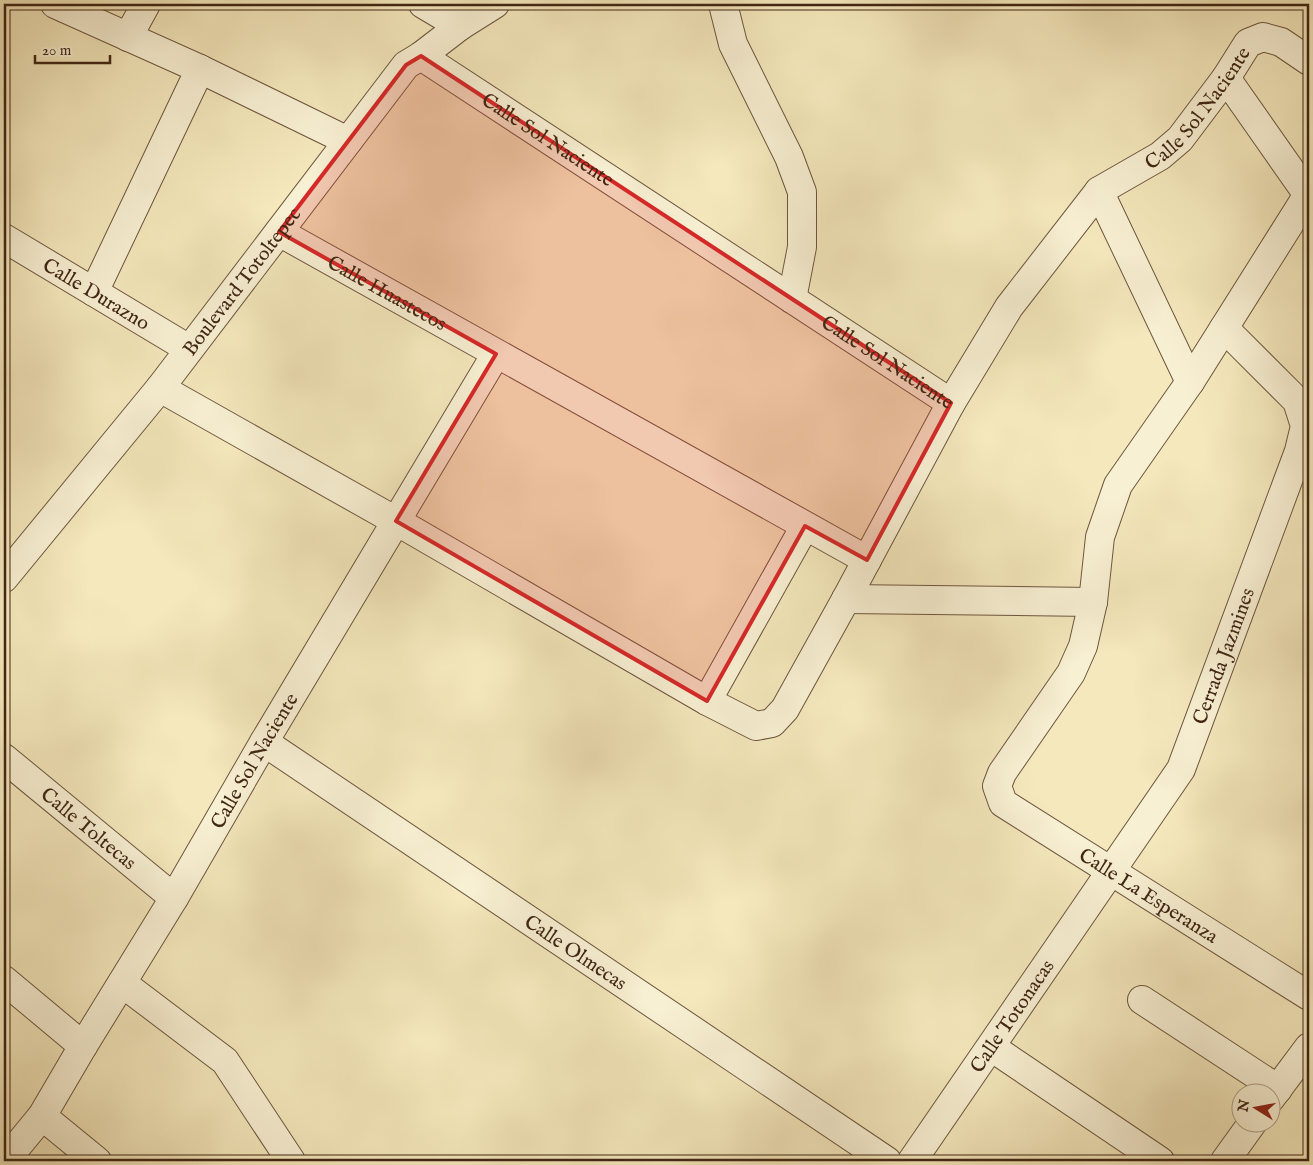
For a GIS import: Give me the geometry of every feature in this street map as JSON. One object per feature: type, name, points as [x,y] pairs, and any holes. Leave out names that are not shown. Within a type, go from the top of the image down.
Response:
[{"type":"street","points":[[55,4],[200,69],[348,141]]},
{"type":"street","points":[[128,37],[146,4]]},
{"type":"street","points":[[423,4],[460,26]]},
{"type":"street","name":"Boulevard Totoltepec","points":[[4,578],[160,388],[406,65],[460,26],[495,4]]},
{"type":"street","points":[[723,4],[733,44],[789,157],[802,192],[802,247],[792,299]]},
{"type":"street","name":"Calle Sol Naciente","points":[[421,56],[951,403],[1009,307],[1099,190],[1160,156],[1180,139],[1226,78],[1248,44],[1263,37],[1281,42],[1309,61]]},
{"type":"street","points":[[94,292],[200,69]]},
{"type":"street","points":[[846,599],[1093,602],[1100,537],[1118,485],[1190,382],[1309,194],[1226,78]]},
{"type":"street","points":[[1099,190],[1190,382]]},
{"type":"street","name":"Calle Huastecos","points":[[279,232],[867,560]]},
{"type":"street","name":"Calle Durazno","points":[[4,238],[189,349]]},
{"type":"street","name":"Cerrada Jazmines","points":[[1111,871],[1181,769],[1299,451],[1305,426],[1297,401],[1224,328]]},
{"type":"street","name":"Calle Sol Naciente","points":[[5,1161],[42,1116],[174,898],[264,742],[496,354]]},
{"type":"street","points":[[160,388],[396,521],[707,701],[756,726],[772,723],[785,710],[951,403]]},
{"type":"street","points":[[707,701],[806,526]]},
{"type":"street","name":"Calle La Esperanza","points":[[1093,602],[1083,646],[1071,673],[1002,773],[997,786],[1003,803],[1309,996]]},
{"type":"street","name":"Calle Olmecas","points":[[264,742],[887,1161]]},
{"type":"street","name":"Calle Toltecas","points":[[4,758],[174,898]]},
{"type":"street","name":"Calle Totonacas","points":[[912,1161],[1111,871]]},
{"type":"street","points":[[4,980],[83,1046]]},
{"type":"street","points":[[122,982],[225,1061],[291,1161]]},
{"type":"street","points":[[1142,1000],[1257,1082]]},
{"type":"street","points":[[991,1047],[1160,1161]]},
{"type":"street","points":[[1280,1088],[1304,1064]]},
{"type":"street","points":[[42,1116],[97,1161]]},
{"type":"street","points":[[1225,1161],[1246,1132]]},
{"type":"highlighted area","points":[[421,56],[951,403],[867,560],[805,526],[707,701],[396,521],[496,354],[279,232],[406,65]]}]
